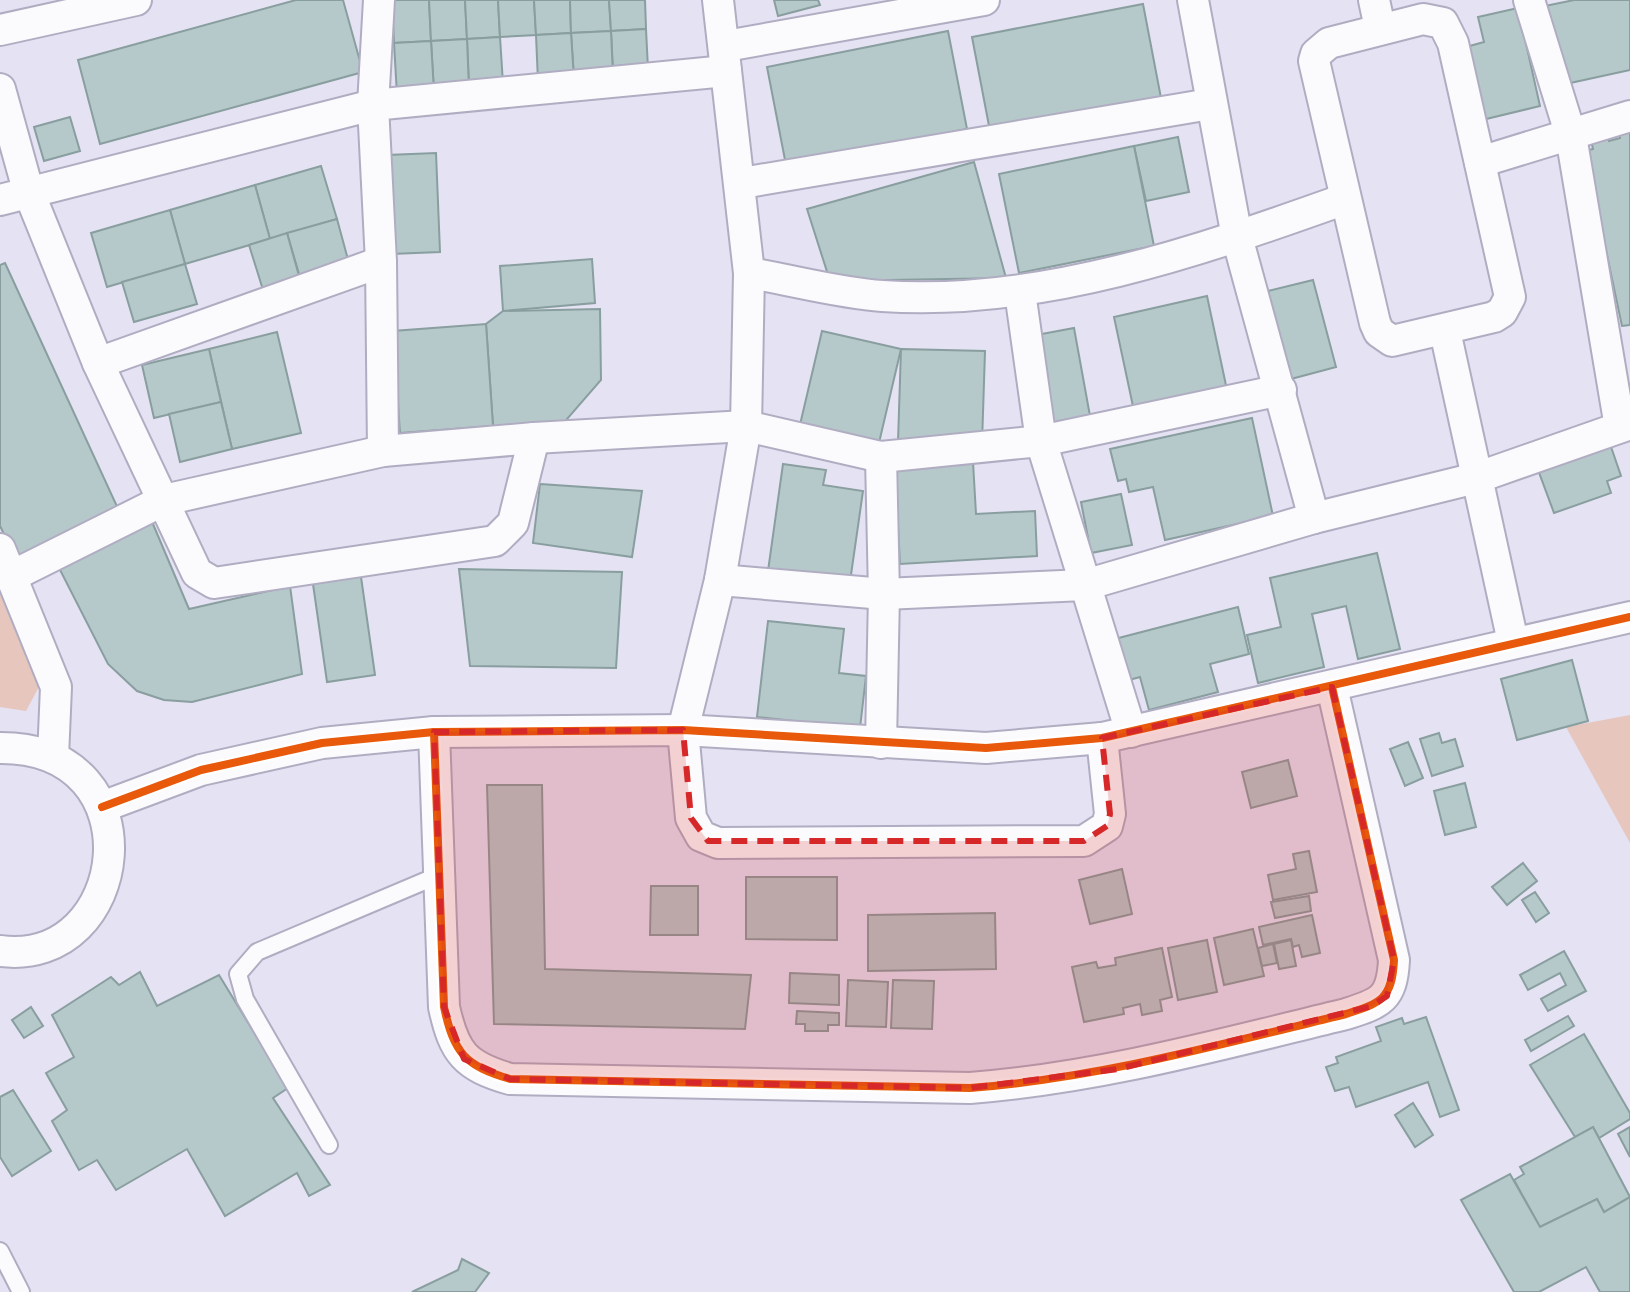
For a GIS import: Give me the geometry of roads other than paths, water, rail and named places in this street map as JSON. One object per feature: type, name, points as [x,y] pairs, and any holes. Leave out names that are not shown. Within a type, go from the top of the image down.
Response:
[{"type":"street","points":[[0,30],[136,0]]},
{"type":"street","points":[[379,0],[373,105],[381,262],[383,451]]},
{"type":"street","points":[[718,0],[742,183],[749,273],[746,426],[720,580],[683,730],[691,818],[701,836],[718,843],[1084,841],[1107,826],[1116,735],[1085,585],[1041,441],[1020,292]]},
{"type":"street","points":[[14,195],[373,105],[726,59],[984,0]]},
{"type":"street","points":[[1193,0],[1237,237],[1314,518]]},
{"type":"street","points":[[720,580],[884,594],[1085,585],[1314,518],[1476,478],[1625,425],[1571,136],[1529,0]]},
{"type":"street","points":[[1377,14],[1443,23],[1453,43],[1480,162],[1510,297],[1502,312],[1494,317],[1445,331],[1392,341],[1379,332],[1345,199],[1316,70],[1316,54],[1377,14]]},
{"type":"street","points":[[0,89],[14,195],[98,363],[197,573],[214,583],[495,541],[513,523],[534,438]]},
{"type":"street","points":[[742,183],[1210,104]]},
{"type":"street","points":[[1480,162],[1630,116]]},
{"type":"street","points":[[749,273],[881,296],[1020,292],[1085,279],[1237,237],[1345,199]]},
{"type":"street","points":[[98,363],[381,262]]},
{"type":"street","points":[[1445,331],[1513,642]]},
{"type":"street","points":[[53,757],[56,687],[6,563],[164,500],[383,451],[534,438],[746,426],[881,457],[1041,441],[1281,390]]},
{"type":"street","points":[[881,457],[884,594],[881,743]]},
{"type":"street","points":[[102,807],[201,770],[322,743],[434,732],[683,730],[986,748],[1116,735],[1630,617]]},
{"type":"street","points":[[434,732],[444,1007],[450,1035],[464,1059],[485,1072],[510,1079],[970,1088],[1044,1082],[1118,1069],[1346,1014],[1372,1006],[1387,996],[1393,980],[1394,960],[1332,687]]},
{"type":"street","points":[[0,748],[22,748],[53,757],[73,769],[102,807],[110,851],[109,873],[96,904],[74,929],[45,946],[12,953],[0,951]]},
{"type":"lane","points":[[329,1145],[245,999],[238,974],[257,952],[439,875]]},
{"type":"lane","points":[[0,1251],[21,1292]]}]
